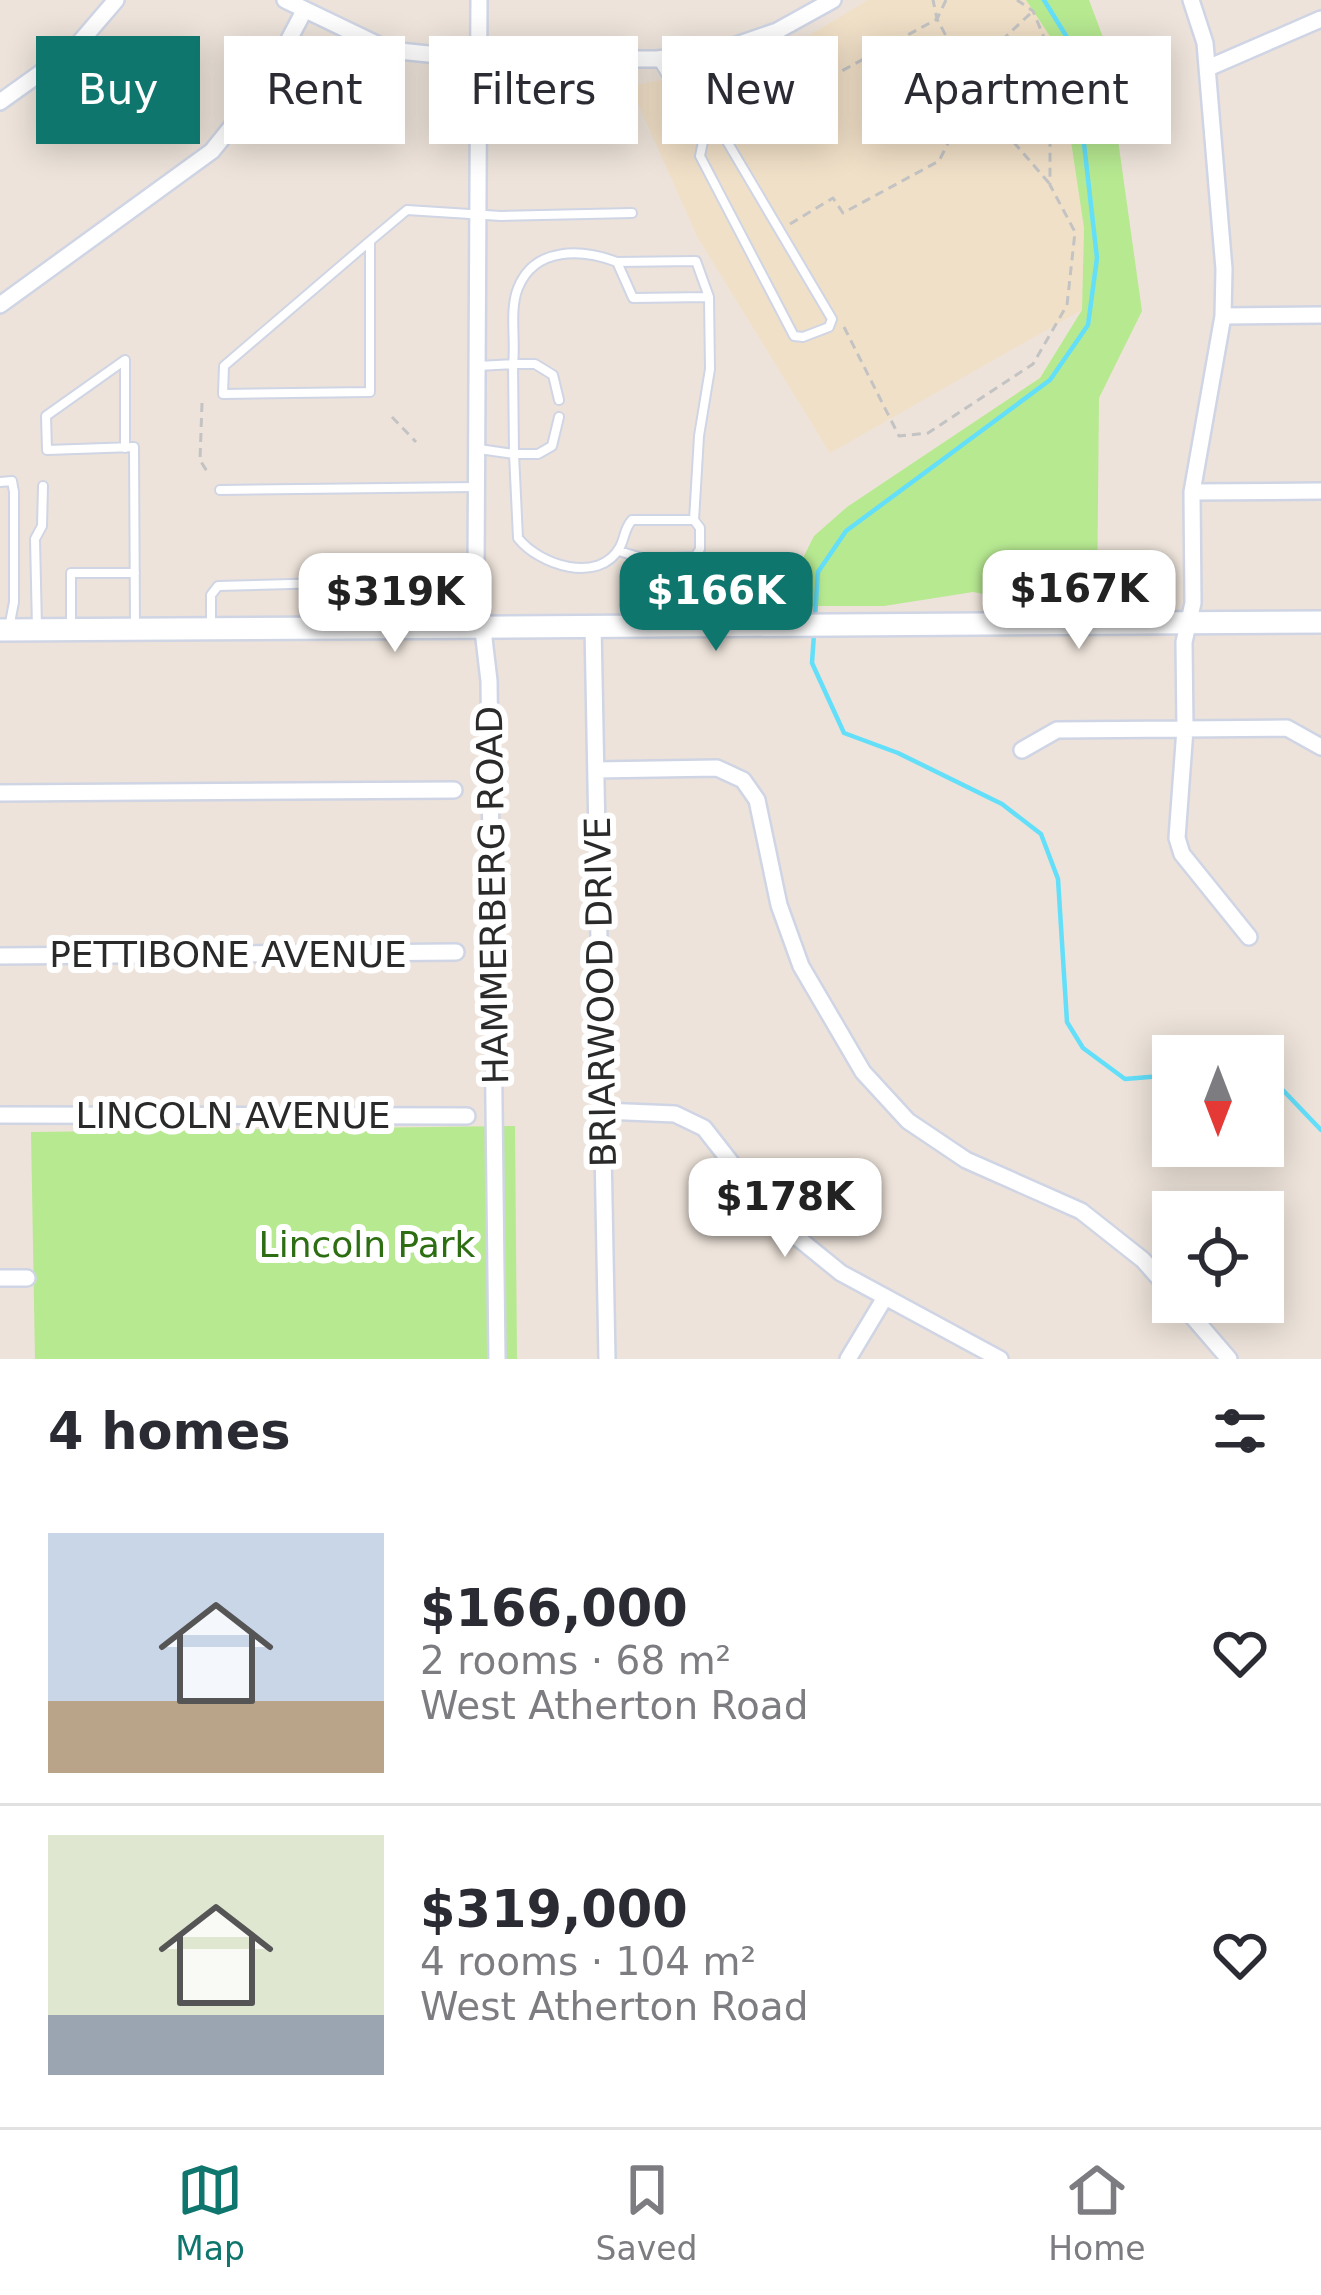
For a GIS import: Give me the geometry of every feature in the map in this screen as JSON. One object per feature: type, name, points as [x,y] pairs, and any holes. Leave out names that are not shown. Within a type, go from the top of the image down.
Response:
[{"type":"street","points":[[0,102],[74,49],[116,0]]},
{"type":"street","points":[[284,0],[389,50],[429,54]]},
{"type":"street","name":"HAMMERBERG ROAD","points":[[478,0],[478,36]]},
{"type":"street","points":[[638,59],[716,52],[777,31],[832,0]]},
{"type":"street","points":[[1191,0],[1205,43],[1224,268],[1222,316],[1192,492],[1192,603],[1184,642],[1185,729],[1177,838],[1181,854],[1249,937]]},
{"type":"street","points":[[0,304],[212,151],[265,85],[304,11]]},
{"type":"street","points":[[1208,68],[1321,19]]},
{"type":"street","name":"HAMMERBERG ROAD","points":[[477,144],[476,572],[489,681],[497,1359]]},
{"type":"street","points":[[1222,316],[1321,315]]},
{"type":"street","points":[[1192,492],[1321,490]]},
{"type":"street","points":[[5,630],[1321,622]]},
{"type":"street","name":"BRIARWOOD DRIVE","points":[[593,626],[607,1359]]},
{"type":"street","points":[[1022,751],[1057,730],[1287,728],[1321,747]]},
{"type":"street","points":[[596,770],[717,767],[742,780],[757,800],[779,905],[801,966],[863,1072],[908,1121],[966,1160],[1081,1211],[1152,1270]]},
{"type":"street","points":[[0,794],[454,790]]},
{"type":"street","name":"PETTIBONE AVENUE","points":[[0,956],[456,952]]},
{"type":"street","points":[[603,1111],[675,1114],[704,1128],[758,1197],[841,1273],[1000,1359]]},
{"type":"street","name":"LINCOLN AVENUE","points":[[0,1115],[467,1116]]},
{"type":"street","points":[[0,1278],[27,1278]]},
{"type":"street","points":[[848,1359],[884,1299]]},
{"type":"street","points":[[1198,1323],[1229,1359]]},
{"type":"lane","points":[[657,59],[662,67]]},
{"type":"lane","points":[[704,137],[725,138],[832,319],[829,327],[794,336],[700,156],[704,137]]},
{"type":"lane","points":[[370,242],[370,392],[223,394],[224,366],[407,210],[477,215],[632,213]]},
{"type":"lane","points":[[619,550],[644,559],[695,557],[700,549],[700,528],[694,520],[699,436],[710,369],[709,297],[696,261],[617,262],[563,252],[529,273],[515,302],[518,538],[540,559],[573,568],[596,564],[619,550],[632,520],[694,520]]},
{"type":"lane","points":[[617,262],[633,298],[709,297]]},
{"type":"lane","points":[[125,448],[125,360],[46,416],[47,450],[125,448],[134,447],[135,628]]},
{"type":"lane","points":[[476,366],[535,364],[553,375],[559,400]]},
{"type":"lane","points":[[478,449],[538,454],[551,446],[559,418]]},
{"type":"lane","points":[[0,482],[12,481],[14,602],[5,630]]},
{"type":"lane","points":[[37,629],[35,539],[42,526],[43,486]]},
{"type":"lane","points":[[220,490],[478,487]]},
{"type":"lane","points":[[383,626],[386,576],[476,572]]},
{"type":"lane","points":[[71,629],[71,573],[135,573]]},
{"type":"lane","points":[[211,628],[211,595],[218,586],[328,583],[337,590],[338,627]]},
{"type":"path","points":[[933,0],[946,36]]},
{"type":"path","points":[[838,73],[937,19],[946,0]]},
{"type":"path","points":[[1017,0],[1033,10],[1044,36]]},
{"type":"path","points":[[1006,36],[1033,10]]},
{"type":"path","points":[[789,225],[833,198],[843,213],[939,161],[948,144]]},
{"type":"path","points":[[844,327],[899,436],[928,433],[1033,364],[1067,305],[1075,232],[1051,185],[1015,144]]},
{"type":"path","points":[[1051,185],[1052,144]]},
{"type":"path","points":[[202,403],[200,460],[208,473]]},
{"type":"path","points":[[392,417],[416,442]]},
{"type":"shaded area","points":[[868,0],[1026,0],[1050,36],[862,36],[862,144],[1071,144],[1084,228],[1082,310],[830,453],[698,238],[638,104],[638,84],[662,80],[662,144],[838,144],[838,36],[808,36]]},
{"type":"green space","points":[[1026,0],[1089,0],[1102,36],[1050,36]]},
{"type":"green space","points":[[1071,144],[1119,144],[1142,311],[1099,398],[1097,599],[1017,600],[973,592],[884,606],[795,606],[795,574],[814,536],[847,507],[1040,378],[1082,310],[1084,228]]},
{"type":"green space","name":"Lincoln Park","points":[[515,1126],[517,1359],[35,1359],[31,1132]]},
{"type":"waterway","points":[[815,617],[818,572],[846,531],[1050,380],[1088,325],[1097,258],[1073,47],[1044,0]]},
{"type":"waterway","points":[[814,634],[812,663],[844,733],[898,753],[1002,804],[1041,834],[1058,879],[1067,1022],[1083,1048],[1125,1079],[1152,1077]]},
{"type":"waterway","points":[[1284,1091],[1321,1130]]}]
